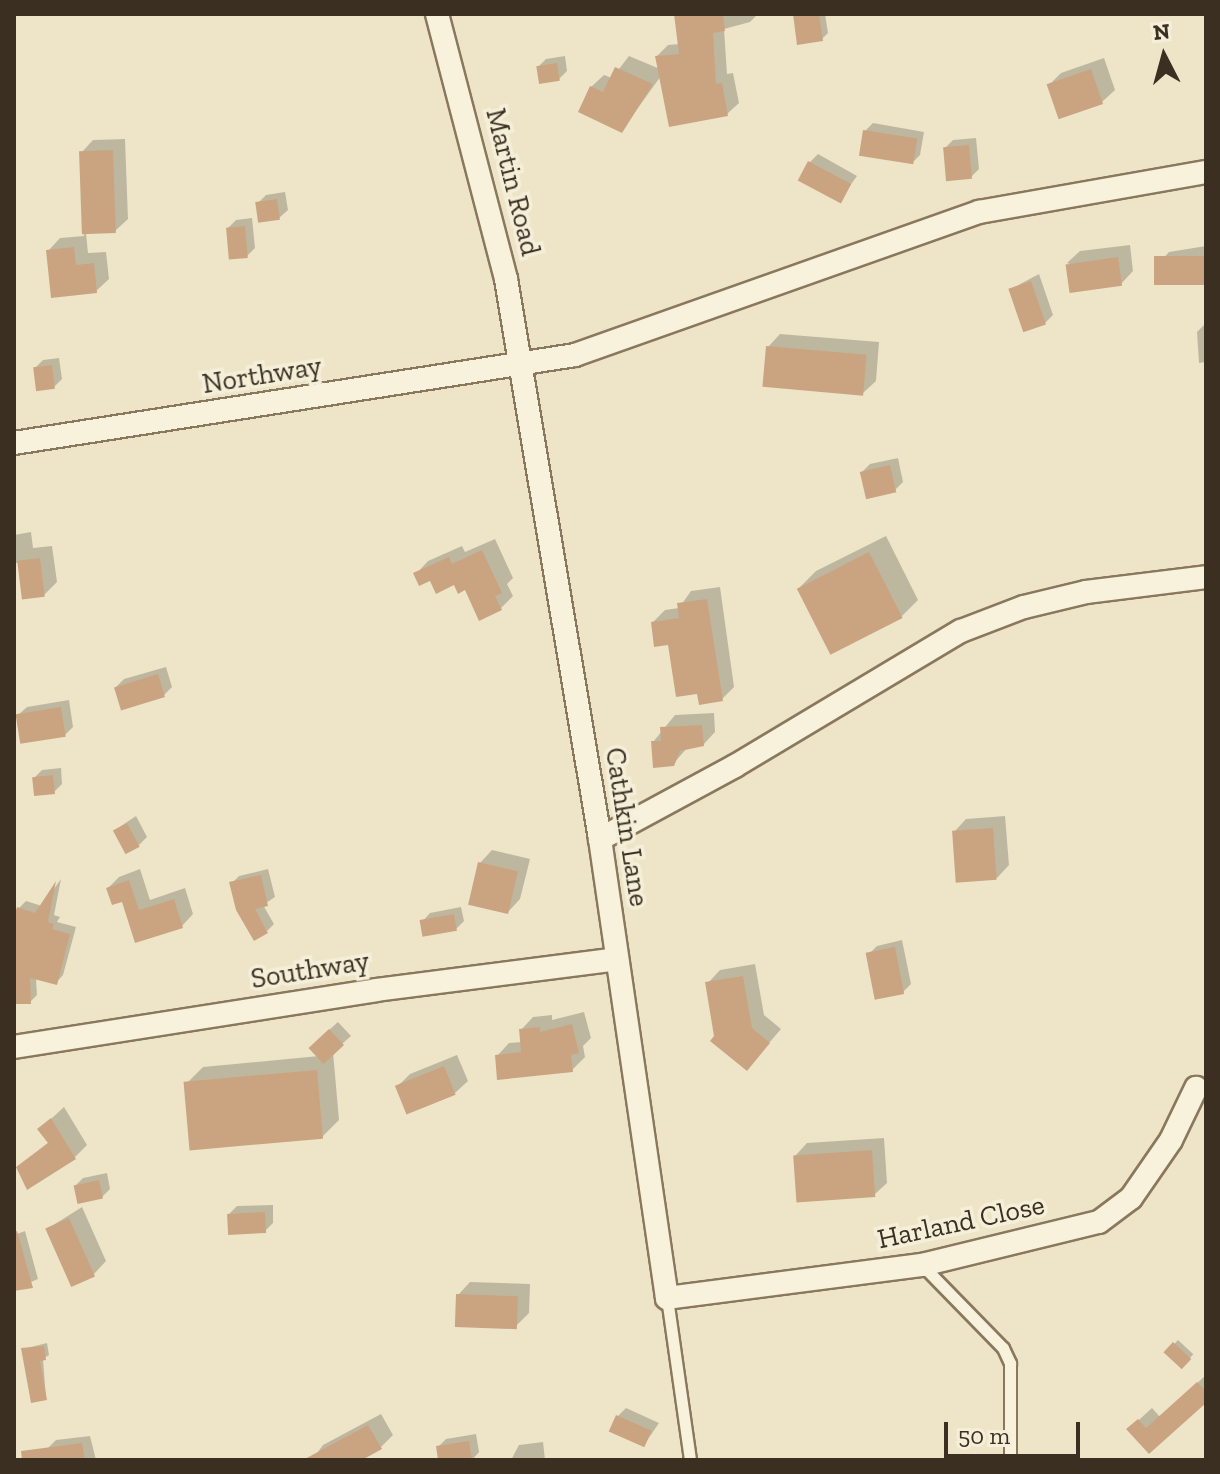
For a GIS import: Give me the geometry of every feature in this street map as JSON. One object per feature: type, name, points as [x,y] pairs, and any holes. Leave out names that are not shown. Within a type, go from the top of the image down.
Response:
[{"type":"street","name":"Martin Road","points":[[437,14],[502,264],[520,366]]},
{"type":"street","name":"Northway","points":[[14,443],[520,366],[610,344],[979,212],[1206,172]]},
{"type":"street","name":"Cathkin Lane","points":[[520,366],[600,839],[667,1298]]},
{"type":"street","points":[[600,839],[735,766],[961,631],[1024,607],[1086,592],[1206,577]]},
{"type":"street","name":"Southway","points":[[14,1047],[391,988],[617,959]]},
{"type":"street","name":"Harland Close","points":[[667,1298],[922,1265],[1109,1218],[1131,1198],[1171,1140],[1196,1088]]},
{"type":"lane","points":[[922,1265],[1003,1348],[1010,1363],[1010,1460]]},
{"type":"lane","points":[[667,1298],[690,1460]]},
{"type":"building","points":[[674,14],[723,14],[725,31],[713,33],[716,84],[722,83],[728,116],[669,127],[655,56],[679,54]]},
{"type":"building","points":[[793,14],[819,14],[823,41],[797,45]]},
{"type":"building","points":[[557,63],[560,81],[539,84],[536,66]]},
{"type":"building","points":[[615,67],[653,84],[622,133],[578,112],[590,86],[603,92]]},
{"type":"building","points":[[1091,69],[1103,104],[1059,119],[1047,84]]},
{"type":"building","points":[[863,130],[917,139],[913,164],[859,156]]},
{"type":"building","points":[[969,145],[972,179],[946,181],[943,147]]},
{"type":"building","points":[[113,150],[116,233],[82,234],[79,151]]},
{"type":"building","points":[[808,161],[851,184],[841,203],[798,180]]},
{"type":"building","points":[[277,199],[280,220],[258,223],[255,202]]},
{"type":"building","points":[[245,226],[248,258],[229,260],[226,228]]},
{"type":"building","points":[[74,247],[76,265],[94,263],[97,293],[51,298],[46,250]]},
{"type":"building","points":[[1154,256],[1206,256],[1206,285],[1154,285]]},
{"type":"building","points":[[1118,257],[1122,286],[1070,293],[1066,264]]},
{"type":"building","points":[[1031,281],[1046,324],[1023,332],[1008,289]]},
{"type":"building","points":[[766,346],[867,355],[863,396],[762,387]]},
{"type":"building","points":[[52,365],[55,389],[36,391],[33,367]]},
{"type":"building","points":[[890,465],[896,492],[866,499],[860,472]]},
{"type":"building","points":[[482,550],[502,593],[495,596],[502,610],[479,621],[465,590],[458,594],[454,585],[436,594],[430,581],[419,586],[413,573],[449,557],[452,564]]},
{"type":"building","points":[[869,552],[903,618],[830,655],[797,589]]},
{"type":"building","points":[[40,558],[45,597],[22,600],[17,561]]},
{"type":"building","points":[[707,599],[723,701],[699,705],[697,694],[676,697],[668,645],[654,647],[651,622],[679,618],[677,603]]},
{"type":"building","points":[[158,674],[165,697],[121,710],[114,687]]},
{"type":"building","points":[[61,707],[66,737],[20,744],[16,714]]},
{"type":"building","points":[[702,725],[704,746],[680,751],[674,766],[653,768],[651,741],[661,741],[660,727]]},
{"type":"building","points":[[53,775],[55,794],[34,796],[32,777]]},
{"type":"building","points":[[127,823],[140,847],[126,854],[113,831]]},
{"type":"building","points":[[993,828],[997,880],[956,883],[952,831]]},
{"type":"building","points":[[478,862],[518,871],[508,914],[468,905]]},
{"type":"building","points":[[261,875],[268,906],[255,909],[268,933],[254,941],[236,910],[229,882]]},
{"type":"building","points":[[129,880],[139,910],[174,899],[183,928],[135,943],[122,902],[112,905],[106,888]]},
{"type":"building","points":[[56,881],[48,922],[54,924],[52,929],[70,934],[57,985],[30,978],[31,1004],[14,1004],[14,917],[17,907],[35,913]]},
{"type":"building","points":[[454,914],[457,931],[422,937],[420,920]]},
{"type":"building","points":[[895,947],[904,994],[875,1000],[866,953]]},
{"type":"building","points":[[743,976],[752,1028],[770,1043],[747,1071],[710,1041],[714,1036],[705,982]]},
{"type":"building","points":[[572,1024],[579,1053],[571,1055],[573,1072],[497,1080],[495,1055],[521,1052],[519,1029],[540,1027],[540,1032]]},
{"type":"building","points":[[329,1029],[344,1045],[324,1064],[309,1048]]},
{"type":"building","points":[[444,1066],[456,1095],[406,1115],[395,1086]]},
{"type":"building","points":[[317,1070],[323,1139],[190,1150],[184,1082]]},
{"type":"building","points":[[51,1118],[76,1159],[27,1190],[16,1167],[48,1143],[37,1129]]},
{"type":"building","points":[[872,1150],[875,1197],[796,1202],[793,1156]]},
{"type":"building","points":[[99,1180],[103,1199],[78,1204],[74,1185]]},
{"type":"building","points":[[265,1212],[266,1233],[228,1235],[227,1214]]},
{"type":"building","points":[[69,1218],[95,1276],[71,1287],[45,1229]]},
{"type":"building","points":[[17,1231],[33,1288],[14,1291],[14,1232]]},
{"type":"building","points":[[456,1294],[518,1296],[517,1329],[455,1327]]},
{"type":"building","points":[[1173,1342],[1191,1359],[1182,1369],[1163,1352]]},
{"type":"building","points":[[44,1346],[46,1360],[40,1361],[47,1400],[31,1403],[21,1348]]},
{"type":"building","points":[[1197,1382],[1206,1391],[1206,1403],[1149,1454],[1126,1429],[1138,1419],[1146,1428]]},
{"type":"building","points":[[616,1415],[652,1431],[644,1447],[609,1431]]},
{"type":"building","points":[[368,1425],[382,1449],[362,1460],[303,1460]]},
{"type":"building","points":[[469,1441],[472,1460],[438,1460],[436,1446]]},
{"type":"building","points":[[82,1443],[85,1460],[22,1460],[21,1451]]}]
